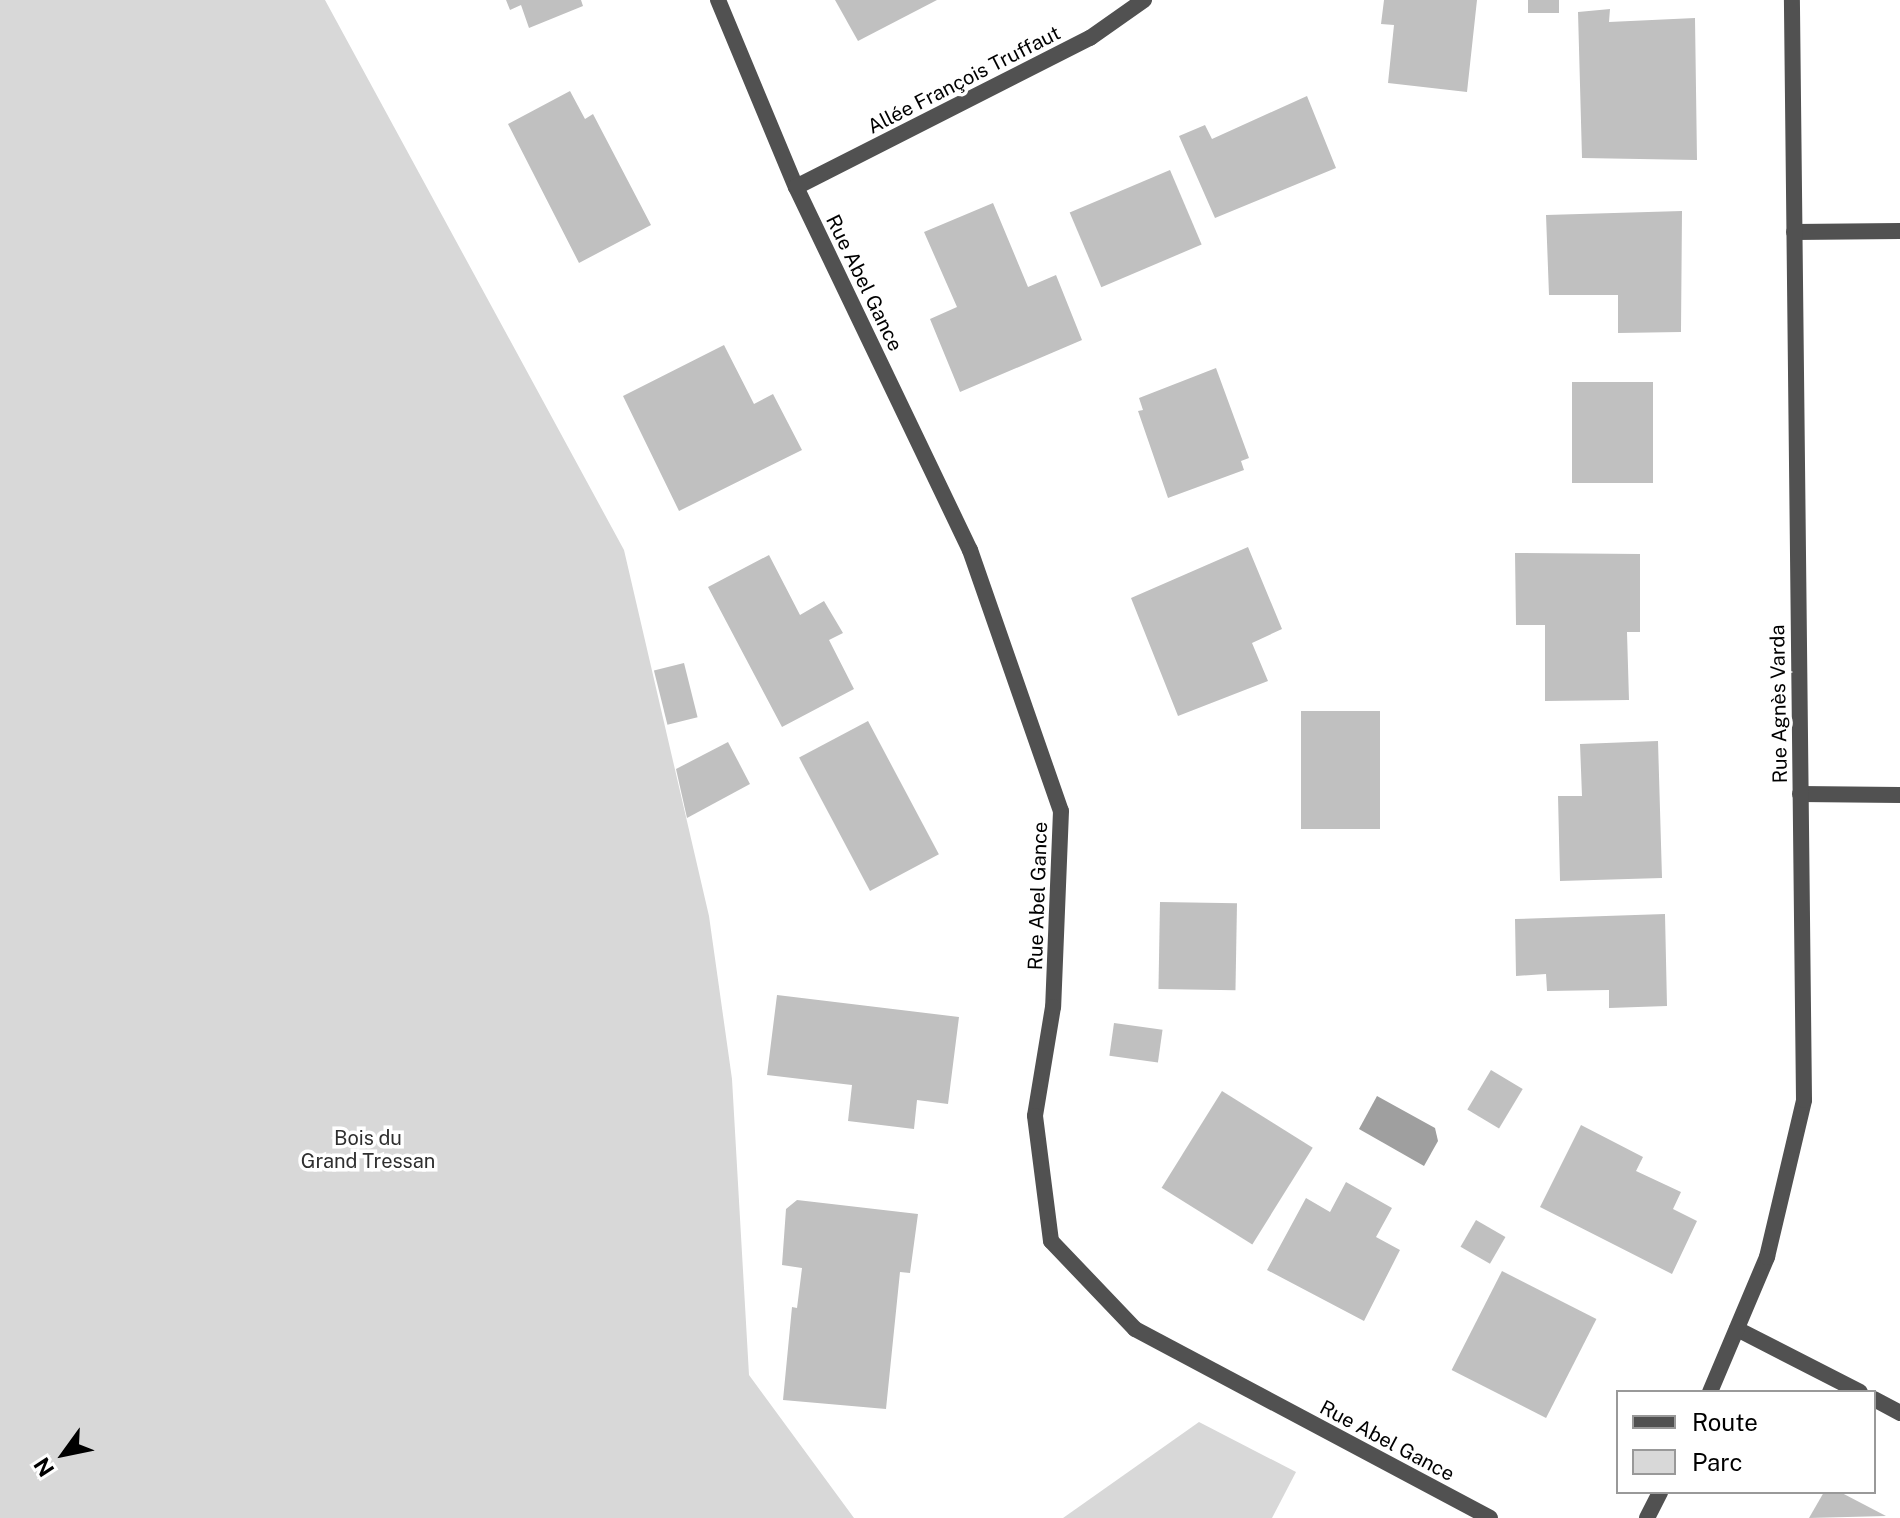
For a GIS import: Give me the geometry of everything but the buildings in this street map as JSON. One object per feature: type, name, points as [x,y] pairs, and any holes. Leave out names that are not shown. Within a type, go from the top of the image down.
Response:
[{"type":"street","name":"Rue Abel Gance","points":[[718,0],[796,187],[970,550],[1061,811],[1053,1007],[1035,1116],[1051,1241],[1135,1329],[1490,1518]]},
{"type":"street","name":"Allée François Truffaut","points":[[796,187],[1090,38],[1144,0]]},
{"type":"street","name":"Rue Agnès Varda","points":[[1711,1390],[1767,1257],[1804,1100],[1792,0]]},
{"type":"street","points":[[1794,232],[1900,231]]},
{"type":"street","points":[[1800,794],[1900,795]]},
{"type":"street","points":[[1737,1329],[1856,1390]]},
{"type":"street","points":[[1876,1400],[1900,1413]]},
{"type":"street","points":[[1647,1518],[1659,1494]]},
{"type":"green space","name":"Bois du Grand Tressan","points":[[0,0],[325,0],[624,550],[709,916],[732,1079],[749,1375],[854,1518],[0,1518]]},
{"type":"green space","points":[[1199,1422],[1296,1472],[1272,1518],[1063,1518]]},
{"type":"shaded area","points":[[1377,1096],[1435,1128],[1438,1141],[1424,1166],[1359,1129]]}]
